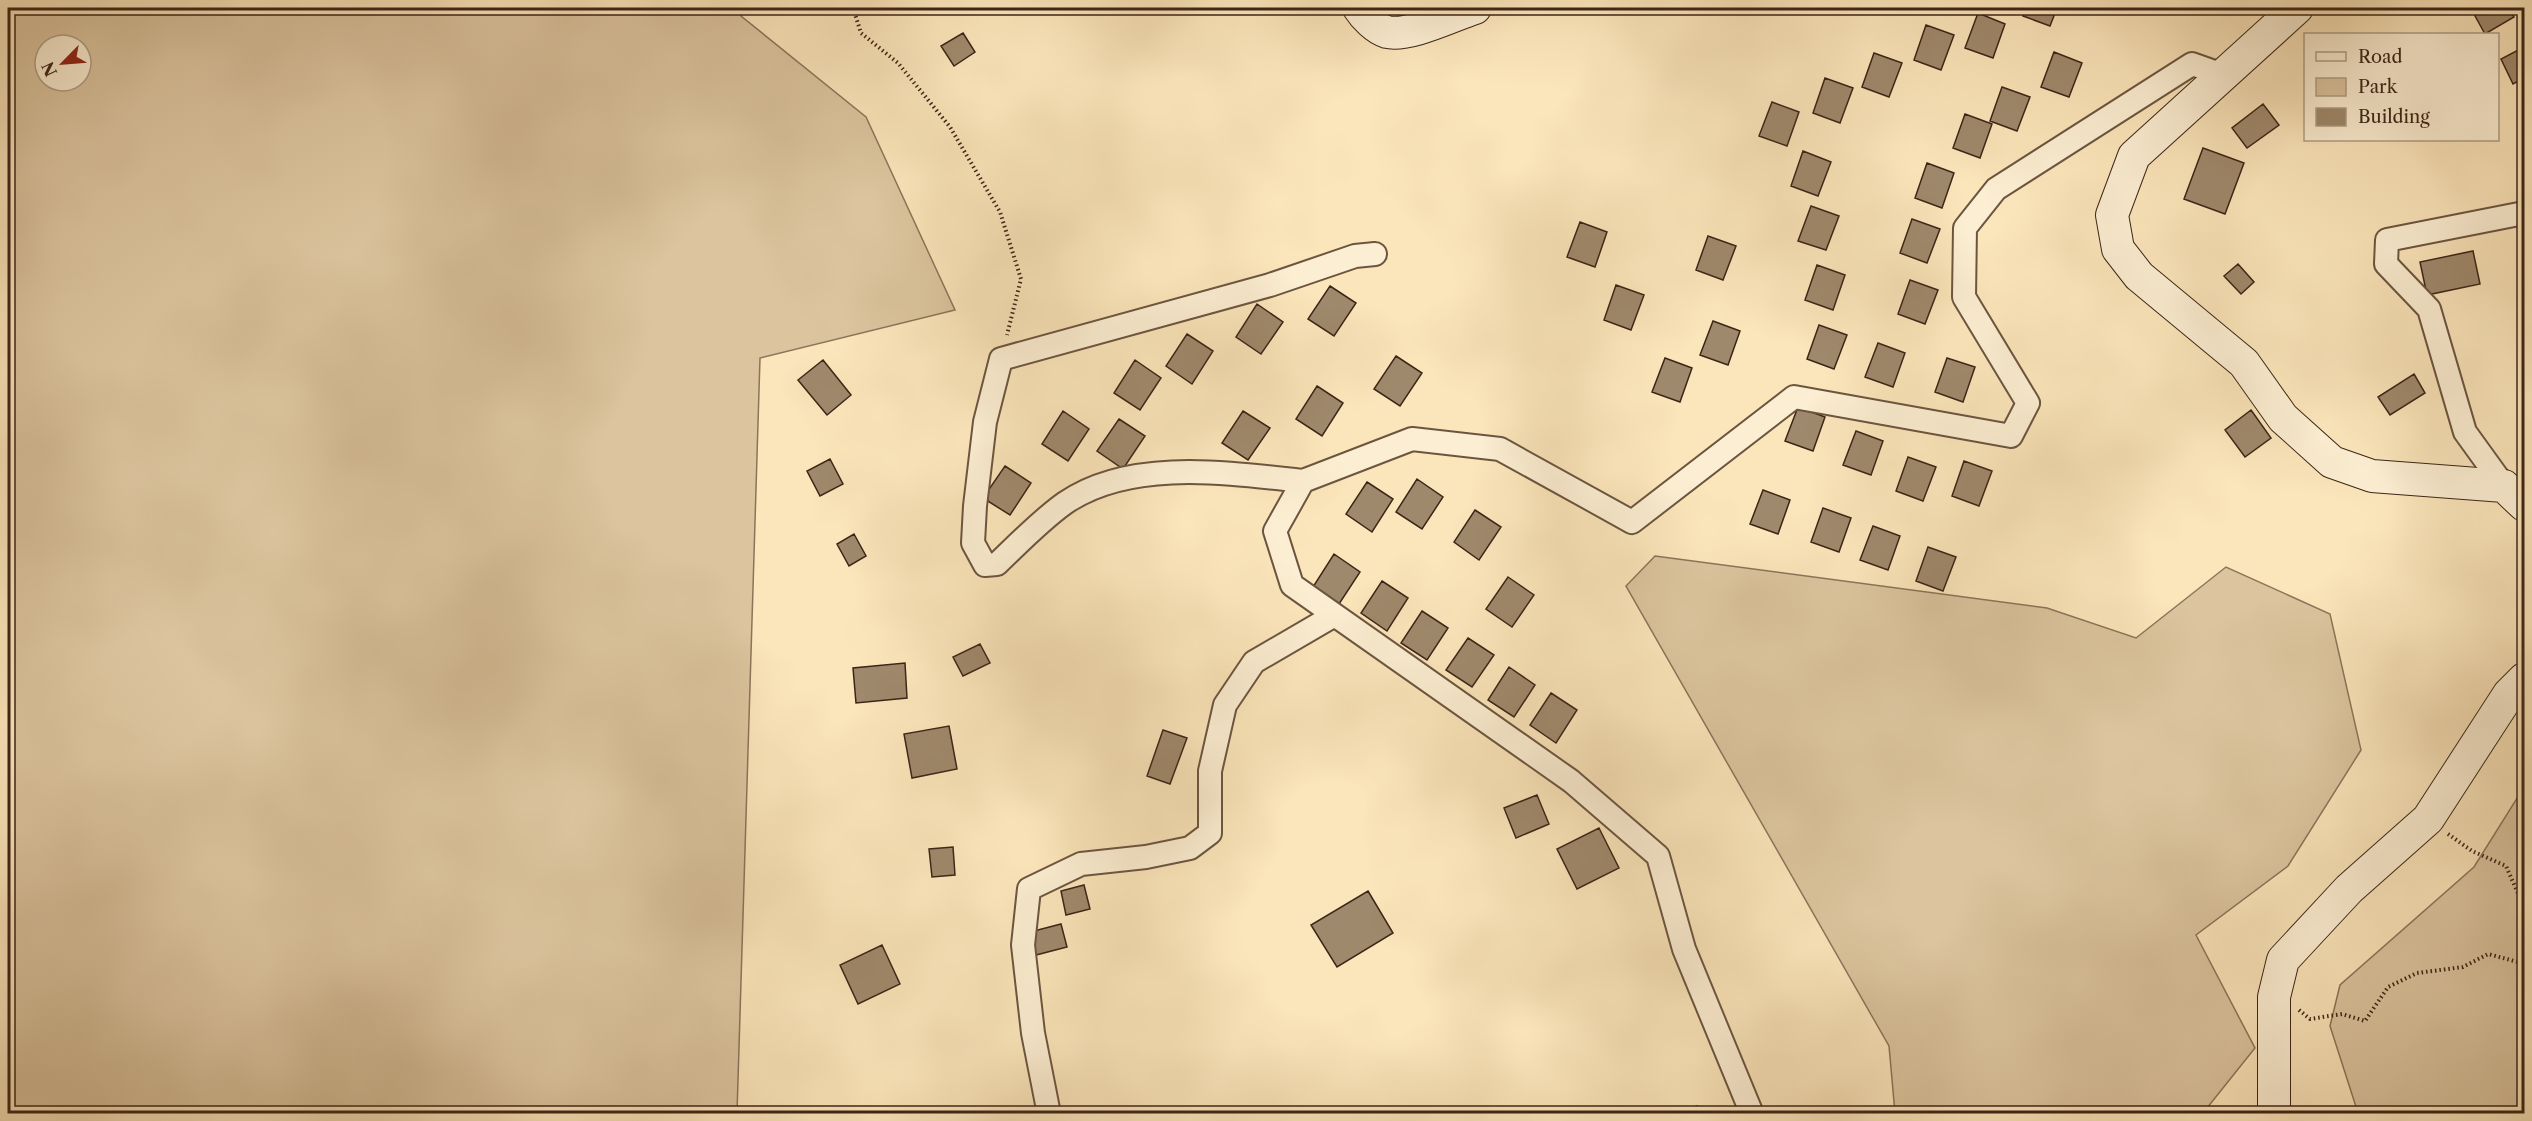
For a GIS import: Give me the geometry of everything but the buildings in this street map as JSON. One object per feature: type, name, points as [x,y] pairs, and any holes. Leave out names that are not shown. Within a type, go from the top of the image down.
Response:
[{"type":"street","points":[[1359,8],[1365,17],[1387,32],[1409,30],[1474,8]]},
{"type":"street","points":[[2297,8],[2134,156],[2112,215],[2118,249],[2139,276],[2244,363],[2283,418],[2332,462],[2372,476],[2514,496]]},
{"type":"street","points":[[1375,254],[1355,256],[1270,285],[1001,359],[985,422],[975,506],[973,543],[985,565],[997,564],[1066,502],[1109,481],[1175,472],[1256,476],[1303,482],[1412,439],[1500,449],[1632,522],[1794,397],[2012,436],[2028,403],[1964,297],[1965,228],[1996,189],[2192,64],[2223,75]]},
{"type":"street","points":[[2514,496],[2465,432],[2429,309],[2386,264],[2386,240],[2524,213]]},
{"type":"street","points":[[1303,482],[1275,531],[1292,585],[1571,781],[1658,856],[1684,949],[1752,1113]]},
{"type":"street","points":[[1049,1113],[1033,1033],[1023,945],[1029,889],[1080,864],[1146,857],[1190,848],[1210,833],[1210,771],[1225,705],[1254,662],[1334,616]]},
{"type":"street","points":[[2274,1113],[2276,990],[2283,960],[2349,888],[2428,819],[2509,694],[2524,679]]},
{"type":"path","points":[[856,8],[854,11],[861,33],[898,63],[950,127],[999,212],[1021,279],[1001,359]]},
{"type":"path","points":[[2428,819],[2472,851],[2506,866],[2524,907]]},
{"type":"path","points":[[2518,962],[2524,953]]},
{"type":"path","points":[[2276,990],[2310,1019],[2342,1014],[2365,1021],[2388,987],[2417,973],[2463,967],[2487,954],[2518,962],[2524,971]]},
{"type":"green space","points":[[8,8],[745,8],[741,16],[866,117],[955,310],[760,358],[737,1113],[8,1113]]},
{"type":"green space","points":[[1655,556],[2047,608],[2136,638],[2226,567],[2330,614],[2361,750],[2288,866],[2196,935],[2255,1048],[2203,1113],[1895,1113],[1889,1046],[1626,586]]},
{"type":"green space","points":[[2524,787],[2524,1113],[2358,1113],[2330,1026],[2340,985],[2474,867]]}]
